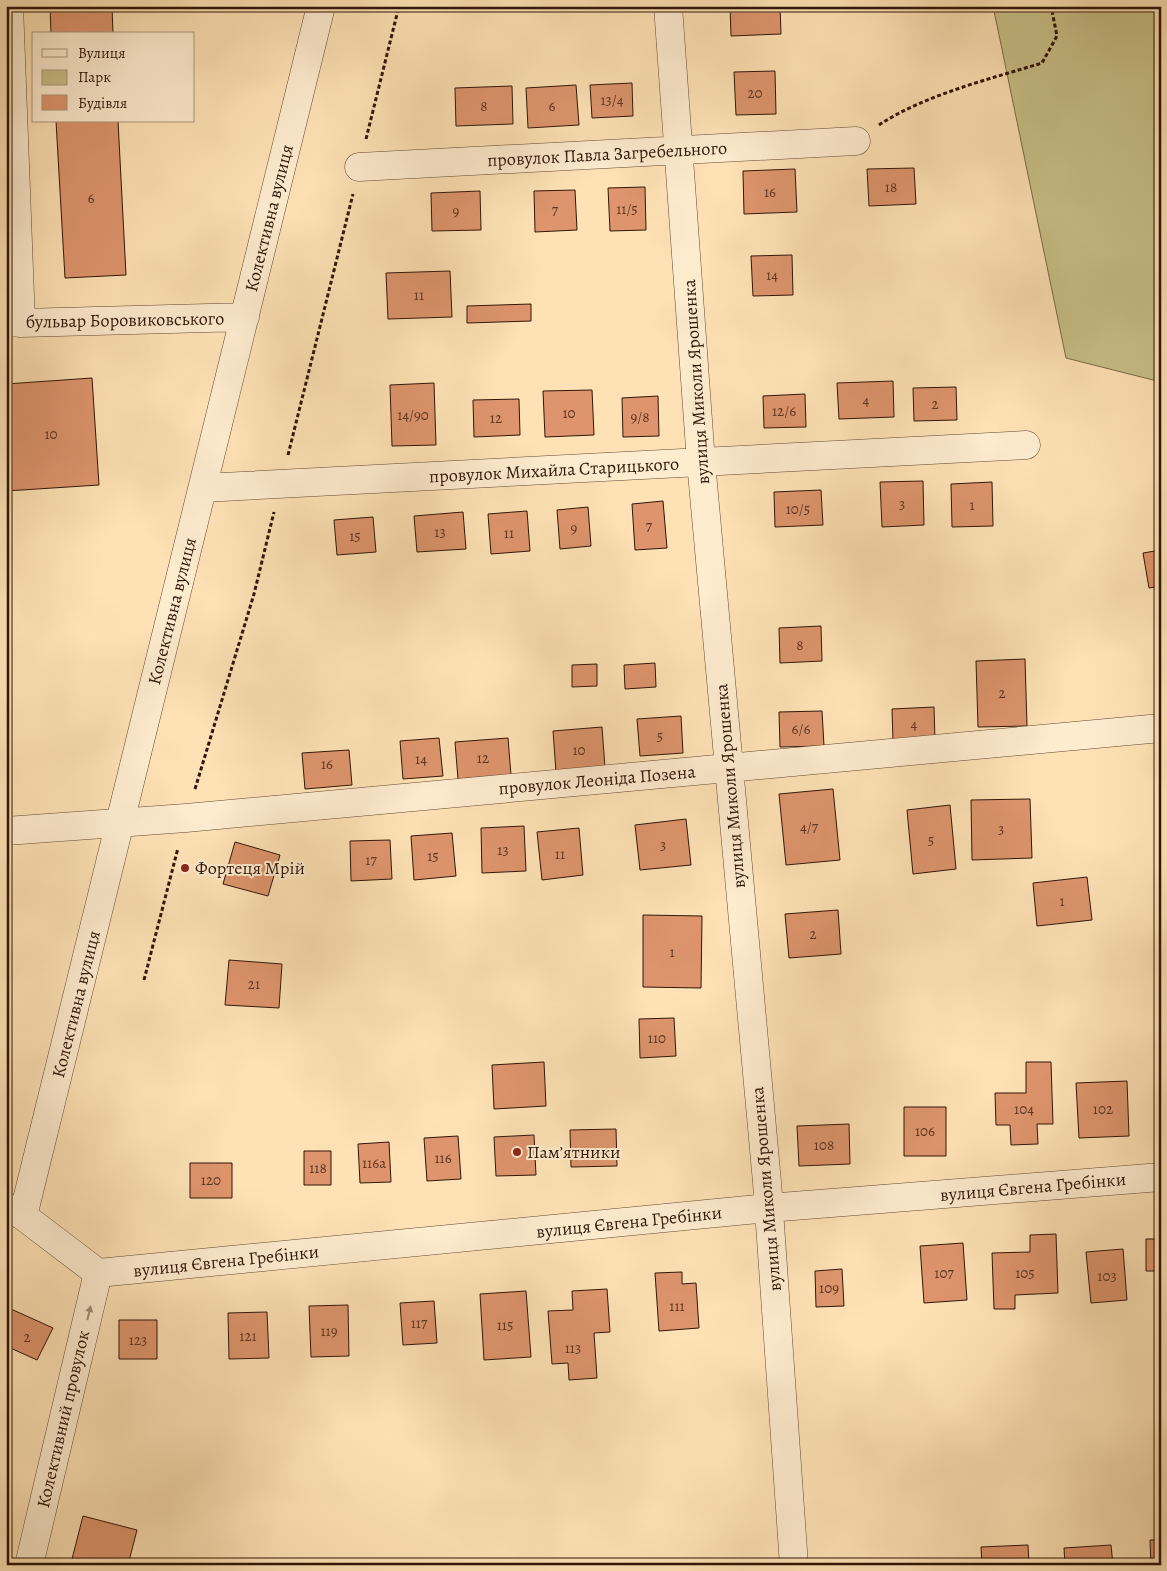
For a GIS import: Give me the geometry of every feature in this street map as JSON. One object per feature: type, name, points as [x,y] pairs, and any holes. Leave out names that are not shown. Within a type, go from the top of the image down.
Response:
[{"type":"street","points":[[9,6],[8,43],[14,322]]},
{"type":"street","name":"Колективна вулиця","points":[[15,1212],[120,822],[321,6]]},
{"type":"street","name":"вулиця Миколи Ярошенка","points":[[668,6],[701,462],[768,1208],[794,1565]]},
{"type":"street","name":"провулок Павла Загребельного","points":[[359,168],[856,141]]},
{"type":"street","name":"бульвар Боровиковського","points":[[14,322],[245,317]]},
{"type":"street","name":"провулок Михайла Старицького","points":[[203,488],[1026,445]]},
{"type":"street","name":"провулок Леоніда Позена","points":[[6,831],[186,818],[1161,728]]},
{"type":"street","name":"вулиця Євгена Гребінки","points":[[98,1273],[768,1208],[1161,1177]]},
{"type":"street","points":[[15,1212],[98,1273]]},
{"type":"street","name":"Колективний провулок","points":[[28,1565],[98,1273]]},
{"type":"path","points":[[254,594],[399,6]]},
{"type":"path","points":[[856,141],[898,113],[968,86],[1042,63],[1057,36],[1051,6]]},
{"type":"green space","points":[[993,6],[1161,6],[1161,382],[1066,358]]},
{"type":"building","points":[[50,6],[112,6],[113,32],[51,32]]},
{"type":"building","points":[[730,6],[780,6],[781,34],[731,36]]},
{"type":"building","points":[[775,71],[776,114],[736,115],[734,72]]},
{"type":"building","points":[[632,83],[633,116],[592,118],[590,85]]},
{"type":"building","points":[[576,85],[579,125],[528,128],[526,88]]},
{"type":"building","points":[[512,86],[513,124],[456,126],[455,88]]},
{"type":"building","points":[[56,122],[118,122],[126,275],[65,278]]},
{"type":"building","points":[[914,168],[916,204],[869,206],[867,169]]},
{"type":"building","points":[[795,169],[797,212],[744,214],[743,171]]},
{"type":"building","points":[[645,187],[646,230],[610,231],[608,188]]},
{"type":"building","points":[[575,190],[577,230],[535,232],[534,191]]},
{"type":"building","points":[[480,191],[481,230],[432,231],[431,193]]},
{"type":"building","points":[[792,255],[793,295],[753,296],[751,256]]},
{"type":"building","points":[[450,271],[452,317],[388,319],[386,273]]},
{"type":"building","points":[[531,304],[531,321],[467,323],[467,306]]},
{"type":"building","points":[[92,378],[99,485],[6,491],[6,384]]},
{"type":"building","points":[[893,381],[894,417],[839,419],[837,383]]},
{"type":"building","points":[[434,383],[436,445],[392,446],[390,385]]},
{"type":"building","points":[[956,387],[957,420],[914,421],[913,388]]},
{"type":"building","points":[[592,390],[594,435],[545,437],[543,391]]},
{"type":"building","points":[[805,394],[806,427],[764,428],[763,396]]},
{"type":"building","points":[[658,396],[659,436],[623,437],[622,398]]},
{"type":"building","points":[[519,399],[520,435],[474,437],[473,400]]},
{"type":"building","points":[[923,481],[924,525],[882,527],[880,482]]},
{"type":"building","points":[[992,482],[993,526],[952,527],[951,484]]},
{"type":"building","points":[[821,490],[823,525],[775,527],[774,492]]},
{"type":"building","points":[[663,501],[667,548],[635,550],[632,504]]},
{"type":"building","points":[[588,507],[591,546],[560,549],[557,510]]},
{"type":"building","points":[[527,511],[530,551],[491,554],[488,514]]},
{"type":"building","points":[[463,512],[466,549],[417,552],[414,516]]},
{"type":"building","points":[[373,517],[376,552],[337,555],[334,520]]},
{"type":"building","points":[[1161,550],[1161,586],[1149,588],[1143,553]]},
{"type":"building","points":[[821,626],[822,661],[780,663],[779,628]]},
{"type":"building","points":[[1025,659],[1027,726],[978,727],[976,661]]},
{"type":"building","points":[[655,663],[656,687],[625,689],[624,665]]},
{"type":"building","points":[[597,664],[597,686],[572,687],[572,665]]},
{"type":"building","points":[[934,707],[935,740],[893,741],[892,709]]},
{"type":"building","points":[[822,711],[824,746],[780,747],[779,712]]},
{"type":"building","points":[[681,716],[683,753],[640,756],[637,719]]},
{"type":"building","points":[[602,727],[605,768],[556,772],[553,731]]},
{"type":"building","points":[[439,738],[443,776],[403,779],[400,741]]},
{"type":"building","points":[[508,738],[511,775],[458,779],[455,742]]},
{"type":"building","points":[[349,750],[352,785],[305,789],[302,753]]},
{"type":"building","points":[[833,789],[840,860],[786,865],[779,794]]},
{"type":"building","points":[[1030,799],[1032,858],[972,860],[971,800]]},
{"type":"building","points":[[950,805],[956,869],[913,874],[907,810]]},
{"type":"building","points":[[686,819],[691,865],[640,870],[635,825]]},
{"type":"building","points":[[524,826],[526,871],[482,873],[481,828]]},
{"type":"building","points":[[579,828],[583,875],[542,880],[537,832]]},
{"type":"building","points":[[452,833],[456,876],[414,880],[411,836]]},
{"type":"building","points":[[390,840],[392,879],[351,881],[350,841]]},
{"type":"building","points":[[235,842],[280,855],[268,896],[223,884]]},
{"type":"building","points":[[1087,877],[1092,920],[1037,926],[1033,883]]},
{"type":"building","points":[[838,910],[841,954],[789,958],[785,914]]},
{"type":"building","points":[[643,915],[702,916],[701,988],[643,987]]},
{"type":"building","points":[[229,960],[282,964],[279,1008],[225,1005]]},
{"type":"building","points":[[674,1018],[676,1056],[640,1058],[639,1019]]},
{"type":"building","points":[[544,1062],[546,1106],[494,1109],[492,1065]]},
{"type":"building","points":[[1026,1062],[1051,1062],[1053,1124],[1037,1124],[1038,1144],[1011,1145],[1010,1125],[996,1125],[995,1093],[1026,1093]]},
{"type":"building","points":[[1127,1081],[1129,1136],[1079,1138],[1076,1083]]},
{"type":"building","points":[[904,1107],[946,1107],[946,1156],[904,1156]]},
{"type":"building","points":[[849,1124],[850,1164],[799,1166],[797,1126]]},
{"type":"building","points":[[616,1129],[617,1166],[571,1167],[570,1130]]},
{"type":"building","points":[[534,1135],[536,1175],[496,1176],[494,1137]]},
{"type":"building","points":[[458,1136],[461,1179],[427,1181],[424,1138]]},
{"type":"building","points":[[389,1142],[391,1182],[360,1183],[358,1144]]},
{"type":"building","points":[[304,1151],[331,1151],[331,1185],[304,1185]]},
{"type":"building","points":[[190,1163],[232,1163],[232,1198],[190,1198]]},
{"type":"building","points":[[1056,1234],[1058,1293],[1015,1295],[1015,1309],[994,1309],[992,1253],[1030,1252],[1030,1235]]},
{"type":"building","points":[[1146,1239],[1161,1239],[1161,1287],[1159,1287],[1159,1271],[1146,1271]]},
{"type":"building","points":[[963,1243],[967,1300],[924,1303],[920,1246]]},
{"type":"building","points":[[1123,1249],[1127,1300],[1091,1303],[1086,1252]]},
{"type":"building","points":[[842,1269],[844,1306],[816,1307],[815,1271]]},
{"type":"building","points":[[682,1272],[682,1284],[696,1283],[699,1328],[659,1331],[655,1273]]},
{"type":"building","points":[[607,1289],[610,1332],[594,1333],[597,1378],[569,1380],[568,1363],[552,1364],[548,1311],[573,1310],[572,1291]]},
{"type":"building","points":[[526,1291],[531,1357],[484,1360],[480,1294]]},
{"type":"building","points":[[434,1301],[437,1343],[403,1345],[400,1303]]},
{"type":"building","points":[[348,1305],[349,1356],[311,1357],[309,1306]]},
{"type":"building","points":[[11,1309],[53,1328],[37,1360],[6,1346],[6,1320]]},
{"type":"building","points":[[267,1312],[269,1358],[229,1359],[228,1313]]},
{"type":"building","points":[[119,1320],[157,1320],[157,1359],[119,1359]]},
{"type":"building","points":[[83,1516],[137,1530],[128,1565],[96,1565],[72,1559]]},
{"type":"building","points":[[1150,1540],[1161,1540],[1161,1565],[1151,1565]]},
{"type":"building","points":[[1028,1545],[1029,1565],[982,1565],[981,1547]]},
{"type":"building","points":[[1111,1545],[1113,1565],[1065,1565],[1064,1548]]},
{"type":"place","name":"Фортеця Мрій","points":[[185,868]]},
{"type":"place","name":"Памʼятники","points":[[517,1152]]}]
